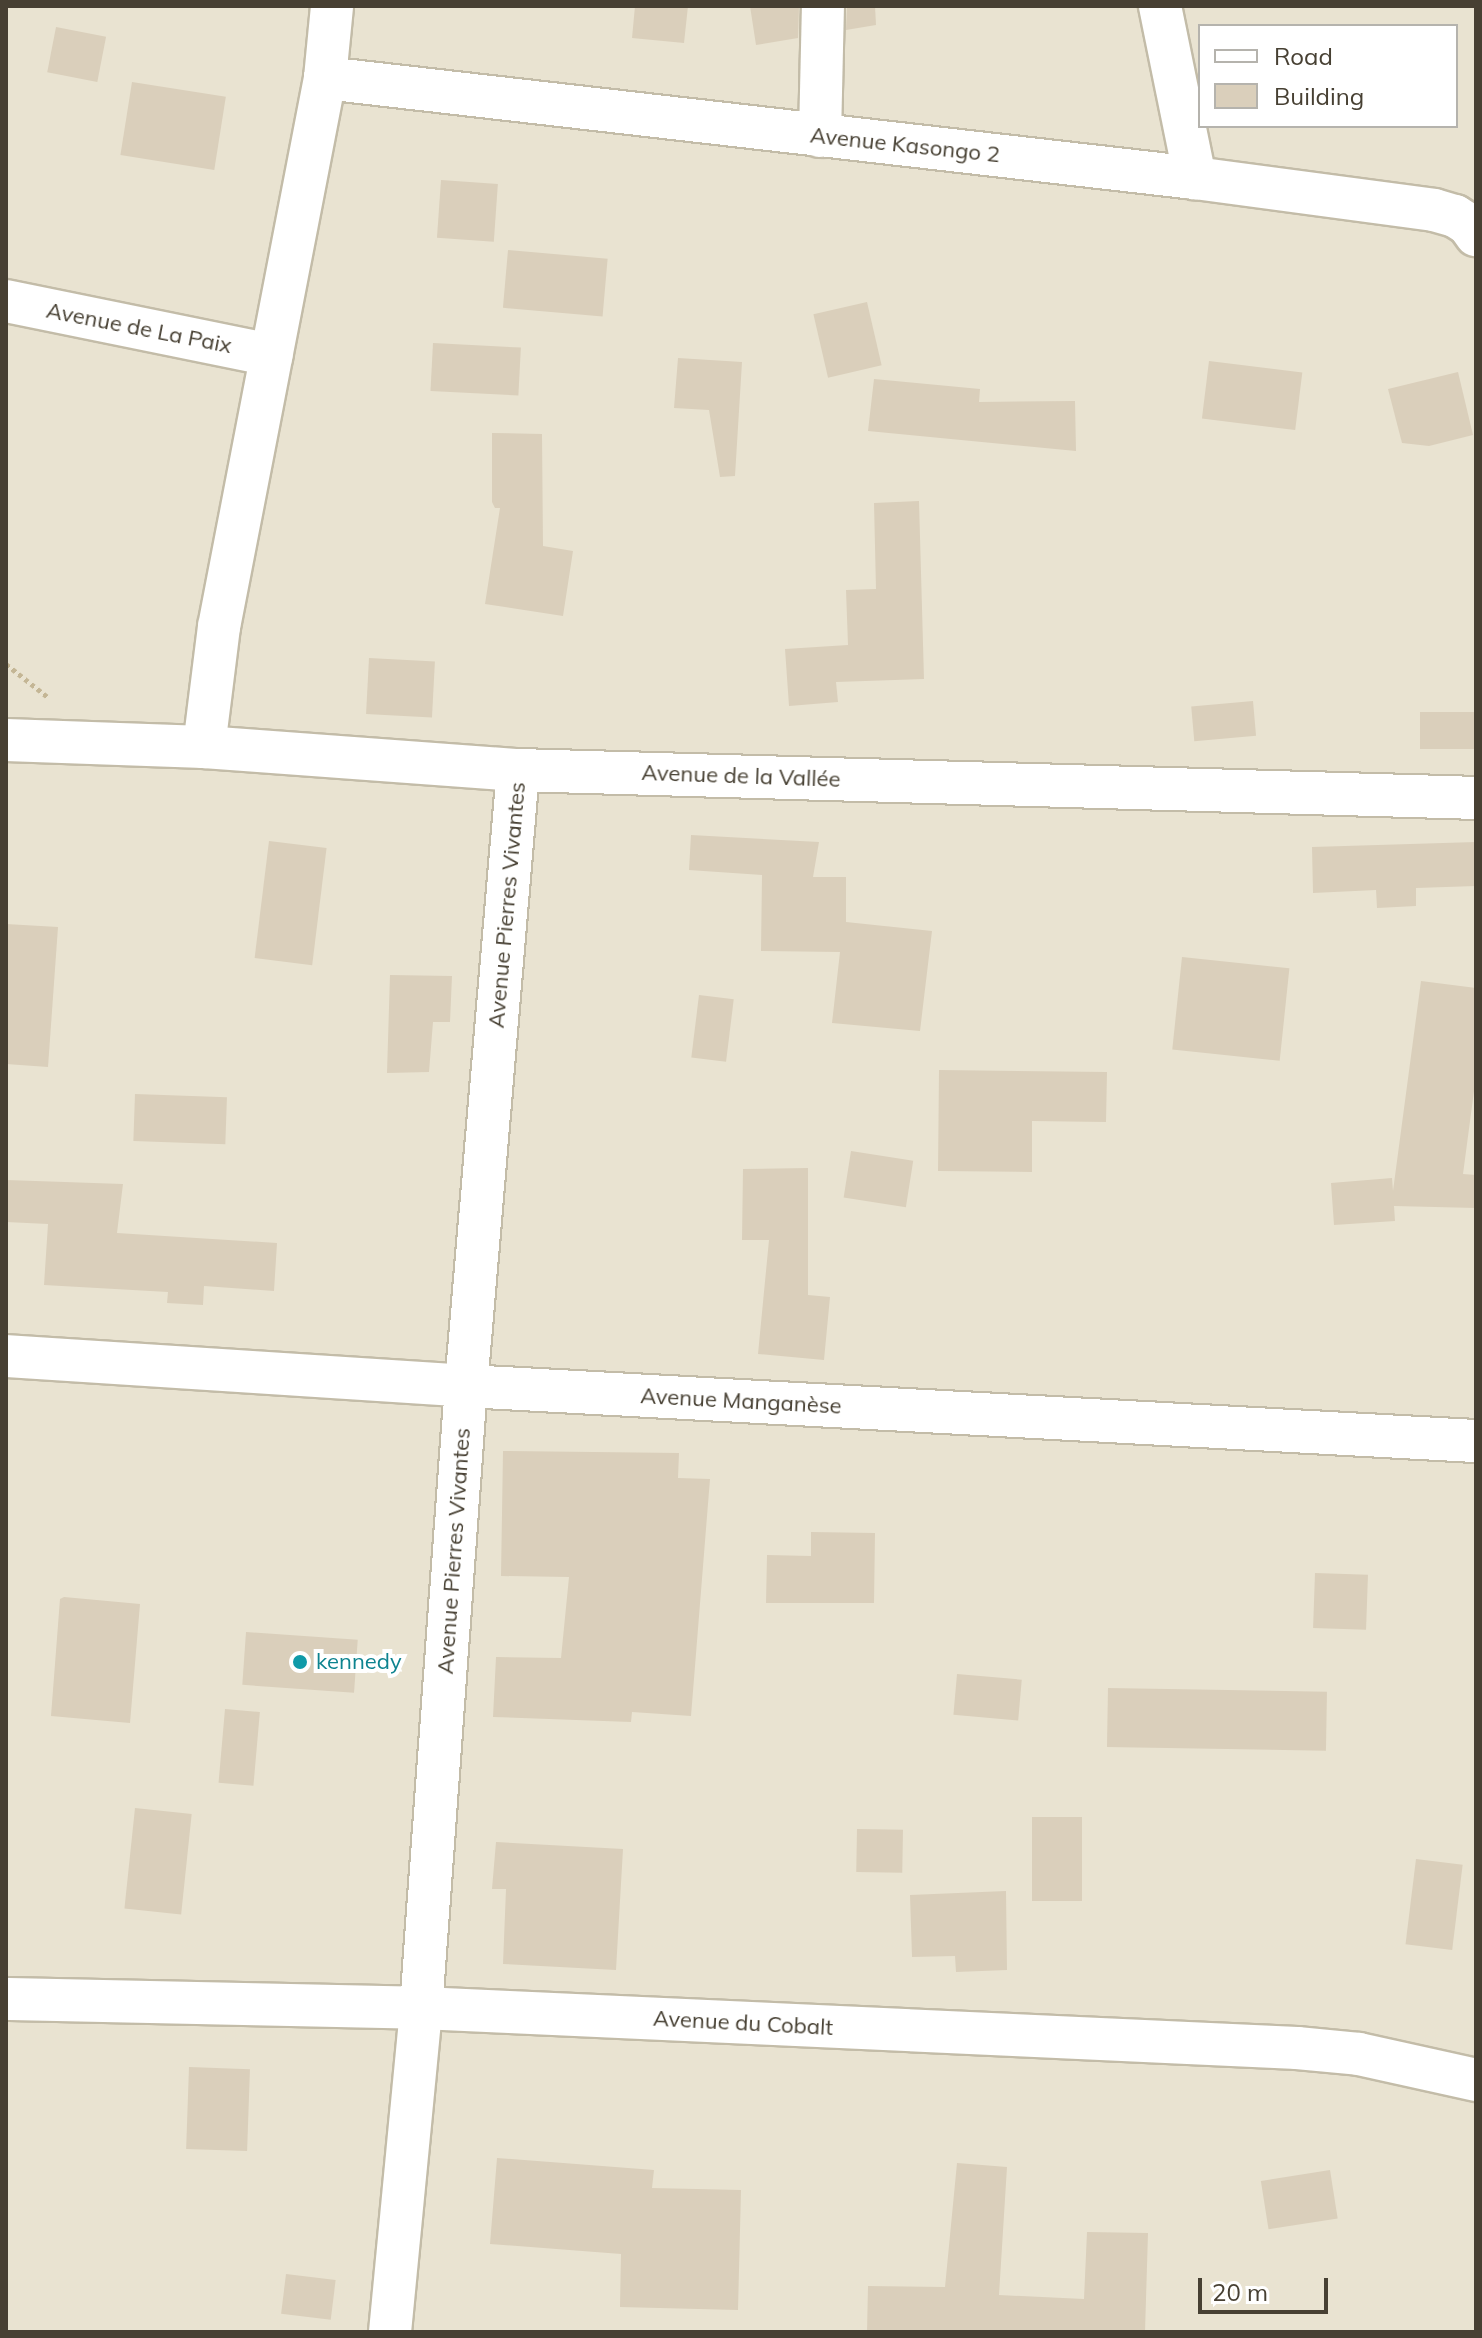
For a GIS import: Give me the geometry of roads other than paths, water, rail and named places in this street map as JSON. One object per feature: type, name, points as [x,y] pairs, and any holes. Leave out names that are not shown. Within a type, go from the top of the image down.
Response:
[{"type":"street","points":[[204,747],[219,627],[325,78],[332,6]]},
{"type":"street","points":[[820,136],[823,6]]},
{"type":"street","points":[[1160,6],[1195,178]]},
{"type":"street","name":"Avenue Kasongo 2","points":[[325,78],[1195,178],[1434,210],[1455,216],[1476,235]]},
{"type":"street","name":"Avenue de La Paix","points":[[6,301],[272,355]]},
{"type":"street","name":"Avenue de la Vallée","points":[[6,740],[204,747],[518,770],[1476,798]]},
{"type":"street","name":"Avenue Pierres Vivantes","points":[[390,2332],[421,2008],[466,1386],[518,770]]},
{"type":"street","name":"Avenue Manganèse","points":[[6,1356],[466,1386],[1476,1441]]},
{"type":"street","name":"Avenue du Cobalt","points":[[6,1999],[421,2008],[1297,2048],[1359,2054],[1476,2080]]},
{"type":"place","name":"kennedy","points":[[300,1662]]}]
